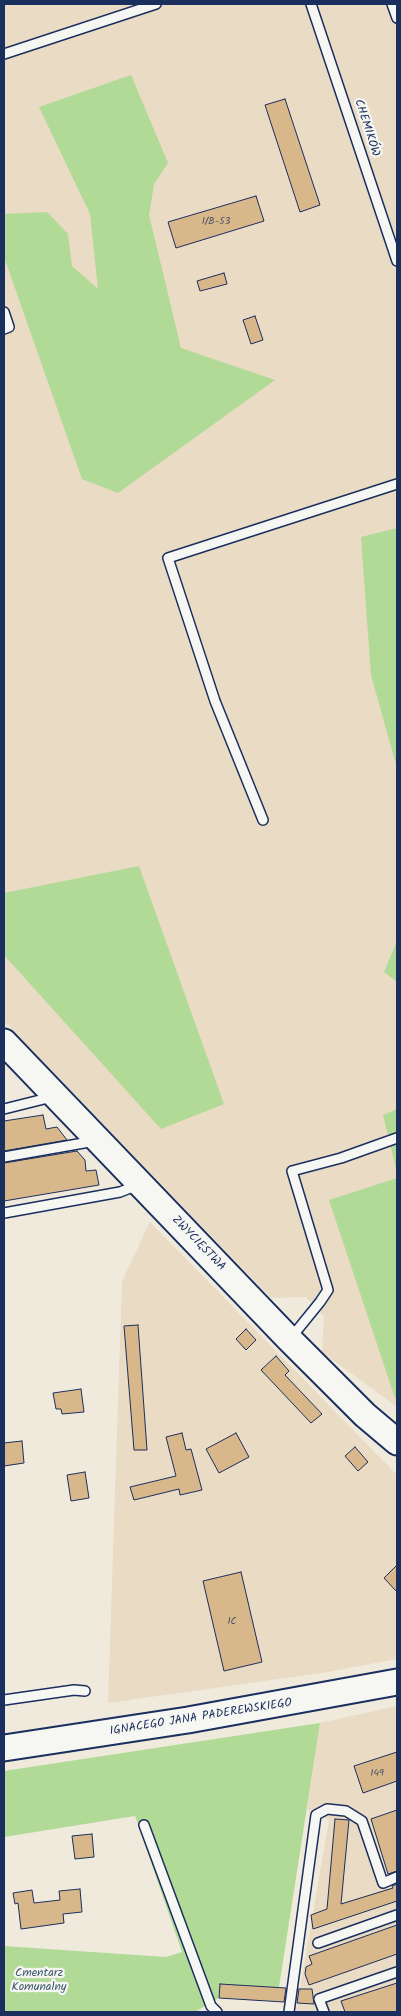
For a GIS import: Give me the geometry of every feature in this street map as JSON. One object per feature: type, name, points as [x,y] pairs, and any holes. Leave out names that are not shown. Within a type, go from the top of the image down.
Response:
[{"type":"street","name":"ZWYCIĘSTWA","points":[[4,1042],[290,1339],[365,1415],[397,1442]]},
{"type":"street","name":"IGNACEGO JANA PADEREWSKIEGO","points":[[4,1748],[188,1720],[397,1682]]},
{"type":"lane","points":[[4,54],[156,4]]},
{"type":"lane","name":"CHEMIKÓW","points":[[312,4],[397,261]]},
{"type":"lane","points":[[392,4],[397,18]]},
{"type":"lane","points":[[4,312],[9,327],[4,328]]},
{"type":"lane","points":[[263,820],[215,701],[168,558],[397,484]]},
{"type":"lane","points":[[4,1109],[55,1096]]},
{"type":"lane","points":[[290,1339],[328,1290],[292,1171],[341,1158],[397,1138]]},
{"type":"lane","points":[[4,1157],[100,1140]]},
{"type":"lane","points":[[4,1213],[120,1192],[140,1184]]},
{"type":"lane","points":[[4,1700],[74,1690],[85,1691]]},
{"type":"lane","points":[[289,2012],[316,1816],[327,1809],[346,1811],[362,1821],[383,1883],[397,1878]]},
{"type":"lane","points":[[144,1825],[212,2006],[217,2012]]},
{"type":"lane","points":[[318,1943],[397,1915]]},
{"type":"lane","points":[[324,2012],[319,1999],[397,1972]]},
{"type":"shaded area","points":[[4,4],[397,4],[397,1407],[322,1352],[324,1317],[306,1297],[271,1298],[4,1021]]},
{"type":"shaded area","points":[[150,1222],[397,1475],[397,1659],[328,1672],[108,1703],[122,1281]]},
{"type":"shaded area","points":[[397,1706],[397,2012],[296,2012],[329,1820],[307,1809],[320,1723]]},
{"type":"green space","points":[[131,75],[168,163],[154,184],[149,215],[181,348],[275,380],[118,493],[82,479],[4,257],[4,214],[47,212],[68,234],[72,266],[98,289],[90,214],[39,107]]},
{"type":"green space","points":[[397,528],[397,768],[371,675],[361,537]]},
{"type":"green space","points":[[139,866],[224,1104],[161,1129],[4,955],[4,893]]},
{"type":"green space","points":[[397,941],[397,982],[384,972]]},
{"type":"green space","points":[[397,1109],[397,1173],[383,1115]]},
{"type":"green space","points":[[397,1178],[397,1399],[395,1398],[329,1200]]},
{"type":"green space","name":"Cmentarz Komunalny","points":[[320,1723],[277,2000],[220,1997],[195,2012],[4,2012],[4,1946],[166,1957],[182,1952],[135,1816],[4,1837],[4,1771]]},
{"type":"building","points":[[285,99],[320,205],[300,212],[265,105]]},
{"type":"building","points":[[256,196],[264,221],[176,248],[168,222]]},
{"type":"building","points":[[224,273],[227,284],[200,291],[197,281]]},
{"type":"building","points":[[255,316],[263,340],[251,344],[243,320]]},
{"type":"building","points":[[43,1115],[46,1129],[57,1127],[67,1140],[4,1151],[4,1121]]},
{"type":"building","points":[[77,1151],[85,1160],[86,1171],[96,1170],[99,1185],[4,1201],[4,1163]]},
{"type":"building","points":[[138,1325],[147,1450],[134,1450],[124,1326]]},
{"type":"building","points":[[246,1329],[256,1340],[246,1350],[236,1339]]},
{"type":"building","points":[[276,1356],[289,1371],[285,1375],[322,1414],[311,1423],[261,1370]]},
{"type":"building","points":[[81,1389],[84,1412],[62,1414],[61,1409],[56,1409],[53,1393]]},
{"type":"building","points":[[182,1433],[186,1450],[191,1449],[202,1490],[180,1495],[179,1489],[134,1500],[130,1487],[176,1476],[166,1437]]},
{"type":"building","points":[[236,1433],[249,1457],[219,1473],[206,1449]]},
{"type":"building","points":[[22,1441],[24,1463],[4,1466],[4,1443]]},
{"type":"building","points":[[355,1447],[368,1462],[358,1471],[345,1456]]},
{"type":"building","points":[[85,1472],[89,1498],[71,1501],[67,1475]]},
{"type":"building","points":[[397,1565],[397,1592],[384,1578]]},
{"type":"building","points":[[241,1572],[262,1662],[224,1671],[203,1581]]},
{"type":"building","points":[[397,1752],[397,1781],[363,1793],[354,1766]]},
{"type":"building","points":[[397,1810],[397,1871],[388,1874],[371,1819]]},
{"type":"building","points":[[335,1819],[349,1820],[341,1904],[393,1888],[392,1886],[397,1884],[397,1901],[313,1929],[311,1915],[327,1909]]},
{"type":"building","points":[[92,1834],[94,1857],[75,1859],[72,1836]]},
{"type":"building","points":[[80,1889],[82,1912],[63,1914],[64,1923],[21,1929],[18,1903],[15,1904],[13,1893],[32,1890],[34,1903],[60,1900],[59,1891]]},
{"type":"building","points":[[397,1925],[397,1954],[309,1985],[305,1974],[306,1967],[312,1964],[309,1956]]},
{"type":"building","points":[[397,1983],[397,2012],[345,2012],[341,2001]]},
{"type":"building","points":[[220,1984],[286,1988],[284,2002],[219,1998]]},
{"type":"building","points":[[299,1989],[312,1989],[314,2004],[297,2003]]}]
